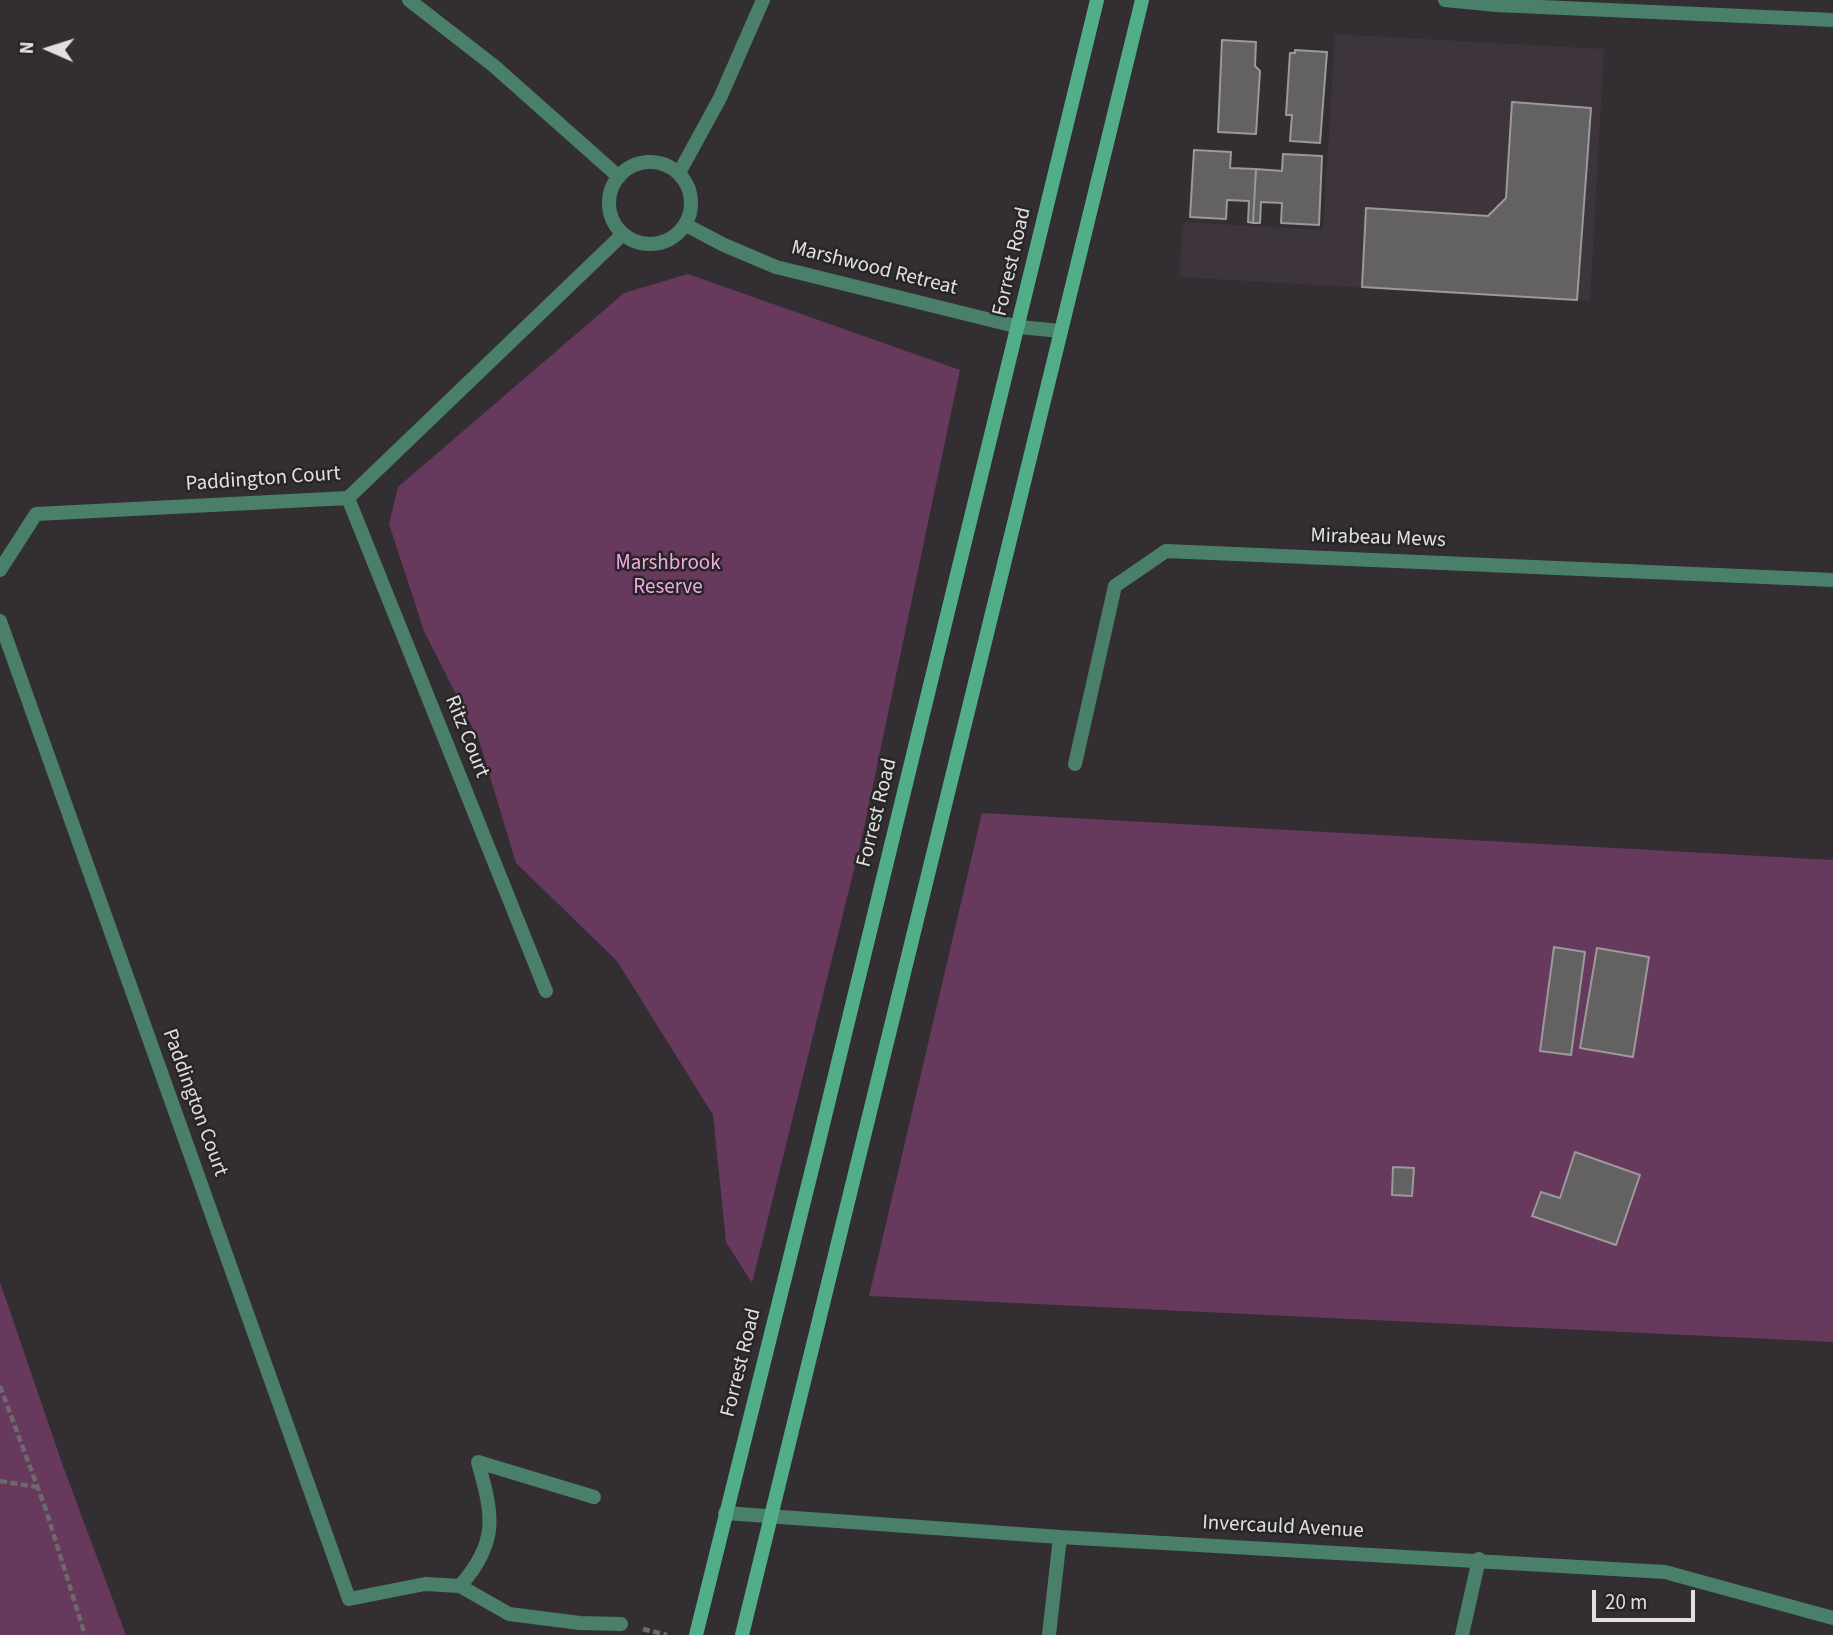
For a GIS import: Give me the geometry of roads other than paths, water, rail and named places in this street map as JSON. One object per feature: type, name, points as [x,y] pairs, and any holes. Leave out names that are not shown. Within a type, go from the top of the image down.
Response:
[{"type":"main road","name":"Forrest Road","points":[[696,1635],[814,1163],[1097,0]]},
{"type":"main road","points":[[742,1635],[1142,0]]},
{"type":"street","points":[[409,0],[494,66],[618,177]]},
{"type":"street","points":[[679,173],[720,98],[763,0]]},
{"type":"street","points":[[1445,0],[1833,20]]},
{"type":"street","points":[[655,162],[679,173],[692,198],[686,225],[677,235],[664,242],[636,242],[624,234],[615,225],[610,213],[609,200],[618,177],[629,168],[655,162]]},
{"type":"street","name":"Marshwood Retreat","points":[[686,225],[776,267],[1019,327],[1060,331]]},
{"type":"street","name":"Paddington Court","points":[[0,570],[36,514],[348,498],[624,234]]},
{"type":"street","name":"Ritz Court","points":[[348,498],[546,991]]},
{"type":"street","name":"Mirabeau Mews","points":[[1075,764],[1115,586],[1166,551],[1833,580]]},
{"type":"street","name":"Paddington Court","points":[[0,621],[349,1599],[425,1584],[460,1586]]},
{"type":"street","points":[[594,1497],[478,1462],[486,1492],[490,1535],[477,1567],[460,1586],[509,1614],[580,1623],[621,1624]]},
{"type":"street","name":"Invercauld Avenue","points":[[725,1513],[1060,1537],[1479,1559],[1665,1572],[1833,1618]]},
{"type":"street","points":[[1049,1635],[1060,1537]]},
{"type":"street","points":[[1462,1635],[1479,1559]]},
{"type":"park label","name":"Marshbrook Reserve","points":[[668,576]]}]
